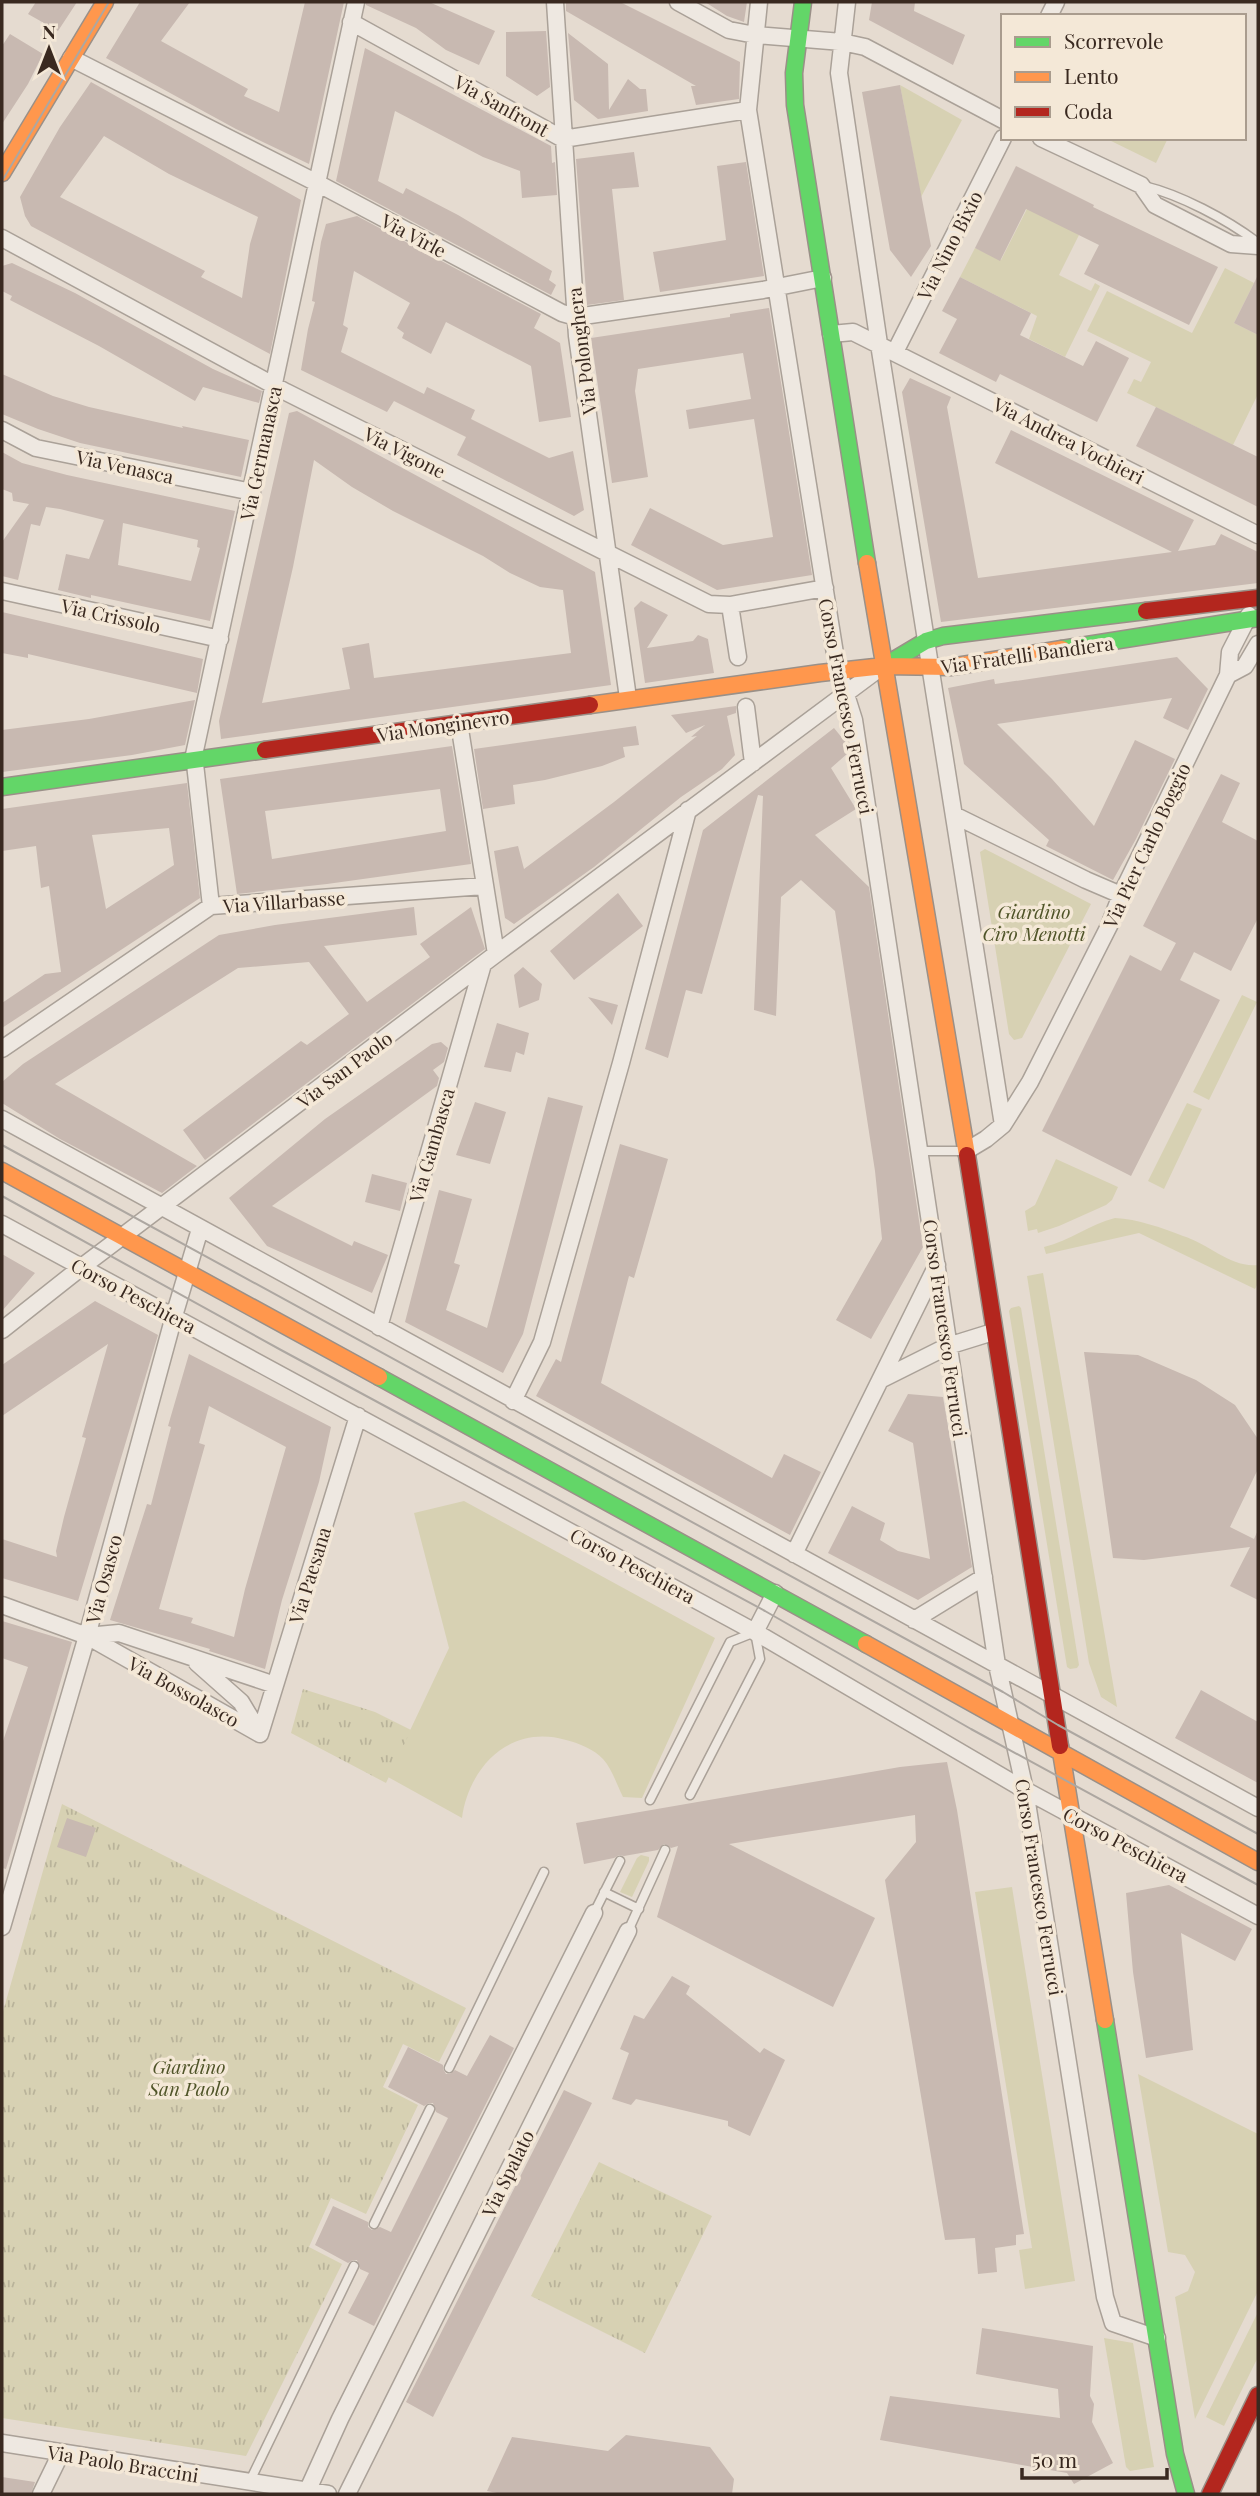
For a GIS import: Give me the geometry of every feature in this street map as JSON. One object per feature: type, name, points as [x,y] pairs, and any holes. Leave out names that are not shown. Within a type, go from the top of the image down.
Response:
[{"type":"main road","points":[[2,173],[105,2]]},
{"type":"main road","name":"Corso Francesco Ferrucci","points":[[803,2],[794,73],[796,105],[831,334],[966,1151],[1175,2454],[1186,2494]]},
{"type":"main road","name":"Via Fratelli Bandiera","points":[[884,666],[926,641],[960,634],[1258,598]]},
{"type":"main road","name":"Via Fratelli Bandiera","points":[[884,666],[931,668],[1252,620]]},
{"type":"main road","name":"Via Monginevro","points":[[2,787],[628,698],[884,666]]},
{"type":"main road","points":[[2,1171],[775,1594],[1258,1863]]},
{"type":"main road","points":[[1210,2494],[1258,2395]]},
{"type":"street","name":"Via Germanasca","points":[[211,906],[194,759],[356,2]]},
{"type":"street","name":"Via Polonghera","points":[[555,2],[576,317],[628,698]]},
{"type":"street","points":[[678,2],[729,30],[755,35],[842,42],[865,47],[1001,114]]},
{"type":"street","name":"Corso Francesco Ferrucci","points":[[760,2],[748,110],[838,671],[854,720],[997,1665],[1025,1790],[1105,2297],[1113,2323],[1157,2338]]},
{"type":"street","points":[[847,2],[839,73],[879,344],[1003,1125]]},
{"type":"street","name":"Via Sanfront","points":[[351,22],[564,139],[748,110]]},
{"type":"street","name":"Via Virle","points":[[71,58],[317,183],[562,313],[576,317]]},
{"type":"street","name":"Via Nino Bixio","points":[[895,352],[1002,140]]},
{"type":"street","points":[[1045,140],[1141,186],[1155,205],[1231,244],[1258,245]]},
{"type":"street","name":"Via Vigone","points":[[2,238],[275,386],[709,604],[730,605],[825,589]]},
{"type":"street","points":[[576,317],[823,278]]},
{"type":"street","points":[[831,334],[853,332],[879,344]]},
{"type":"street","name":"Via Andrea Vochieri","points":[[879,344],[1258,535]]},
{"type":"street","name":"Via Venasca","points":[[2,430],[36,447],[251,492]]},
{"type":"street","name":"Via Crissolo","points":[[2,591],[220,639]]},
{"type":"street","points":[[1228,675],[1230,652],[1252,620],[1258,598]]},
{"type":"street","points":[[730,605],[738,657]]},
{"type":"street","name":"Via Pier Carlo Boggio","points":[[966,1151],[1003,1125],[1030,1082],[1109,926],[1121,895],[1228,675],[1245,666],[1258,644]]},
{"type":"street","name":"Via San Paolo","points":[[2,1331],[122,1236],[884,666]]},
{"type":"street","points":[[746,707],[753,763]]},
{"type":"street","name":"Via Gambasca","points":[[379,1326],[490,959],[484,886],[459,723]]},
{"type":"street","points":[[513,1401],[542,1342],[621,1063],[688,810]]},
{"type":"street","points":[[954,815],[1121,895]]},
{"type":"street","name":"Via Villarbasse","points":[[2,1048],[211,906],[484,886]]},
{"type":"street","points":[[2,1119],[1258,1808]]},
{"type":"street","name":"Corso Peschiera","points":[[2,1224],[755,1632],[1025,1790],[1258,1916]]},
{"type":"street","name":"Via Osasco","points":[[2,1927],[87,1636],[200,1229]]},
{"type":"street","points":[[794,1554],[937,1265]]},
{"type":"street","points":[[882,1379],[948,1346],[993,1332]]},
{"type":"street","name":"Via Paesana","points":[[260,1734],[358,1416]]},
{"type":"street","points":[[914,1620],[984,1577]]},
{"type":"street","points":[[755,1632],[775,1594]]},
{"type":"street","name":"Via Bossolasco","points":[[2,1605],[87,1636],[260,1734]]},
{"type":"street","name":"Via Bossolasco","points":[[87,1636],[119,1633],[275,1685]]},
{"type":"street","name":"Via Bossolasco","points":[[187,1656],[241,1702],[260,1734]]},
{"type":"street","name":"Via Spalato","points":[[306,2493],[594,1913]]},
{"type":"street","name":"Via Spalato","points":[[347,2494],[628,1931]]},
{"type":"street","name":"Via Paolo Braccini","points":[[2,2443],[252,2489],[328,2494]]},
{"type":"street","points":[[41,2494],[61,2453]]},
{"type":"lane","points":[[920,1151],[966,1151]]},
{"type":"lane","points":[[650,1800],[730,1642],[755,1632],[760,1659],[690,1795]]},
{"type":"lane","name":"Via Spalato","points":[[628,1931],[665,1850]]},
{"type":"lane","name":"Via Spalato","points":[[594,1913],[620,1861]]},
{"type":"lane","points":[[449,2068],[544,1872]]},
{"type":"lane","points":[[604,1892],[639,1909]]},
{"type":"lane","points":[[374,2224],[430,2109]]},
{"type":"lane","points":[[252,2489],[354,2266]]},
{"type":"green space","points":[[900,85],[962,120],[921,197]]},
{"type":"green space","points":[[1109,140],[1167,140],[1156,163]]},
{"type":"green space","points":[[1030,203],[1079,235],[1059,275],[1091,291],[1095,283],[1100,286],[1065,357],[1029,339],[1037,316],[960,277],[975,248],[1001,260]]},
{"type":"green space","points":[[1225,268],[1254,283],[1234,323],[1258,335],[1258,394],[1233,445],[1127,393],[1134,379],[1141,382],[1151,362],[1087,331],[1107,291],[1192,333]]},
{"type":"green space","name":"Giardino Ciro Menotti","points":[[985,849],[1091,904],[1022,1038],[1014,1040],[1009,1034],[980,852]]},
{"type":"green space","points":[[1242,995],[1257,1002],[1209,1100],[1193,1092]]},
{"type":"green space","points":[[1187,1103],[1202,1109],[1164,1189],[1148,1181]]},
{"type":"green space","points":[[1056,1159],[1118,1187],[1112,1200],[1106,1205],[1038,1233],[1037,1229],[1028,1231],[1025,1211],[1035,1205]]},
{"type":"green space","points":[[1115,1218],[1158,1227],[1193,1240],[1239,1263],[1258,1265],[1258,1283],[1255,1289],[1139,1233],[1046,1254],[1044,1247]]},
{"type":"green space","points":[[1043,1273],[1117,1707],[1101,1697],[1089,1663],[1027,1276]]},
{"type":"green space","points":[[1019,1306],[1079,1665],[1077,1668],[1067,1667],[1009,1311]]},
{"type":"green space","points":[[464,1501],[715,1638],[642,1798],[623,1797],[609,1767],[595,1752],[576,1743],[546,1737],[528,1738],[511,1744],[483,1766],[466,1799],[462,1818],[388,1777],[449,1648],[414,1513]]},
{"type":"green space","points":[[303,1689],[375,1712],[411,1730],[386,1783],[291,1733]]},
{"type":"green space","name":"Giardino San Paolo","points":[[62,1804],[466,2008],[439,2062],[403,2044],[383,2087],[418,2105],[366,2214],[331,2198],[309,2247],[342,2264],[246,2456],[2,2418],[2,2015]]},
{"type":"green space","points":[[641,1855],[649,1857],[649,1861],[632,1897],[620,1892]]},
{"type":"green space","points":[[1012,1887],[1075,2281],[1025,2289],[1019,2250],[1032,2248],[975,1892]]},
{"type":"green space","points":[[1138,2074],[1258,2134],[1258,2291],[1195,2419],[1175,2297],[1188,2291],[1195,2272],[1185,2255],[1168,2252]]},
{"type":"green space","points":[[599,2162],[712,2216],[645,2353],[531,2296]]},
{"type":"green space","points":[[1258,2312],[1258,2357],[1224,2426],[1206,2417]]},
{"type":"green space","points":[[1104,2338],[1133,2343],[1154,2467],[1130,2471],[1126,2467]]},
{"type":"building","points":[[36,2],[77,2],[58,31],[28,14]]},
{"type":"building","points":[[140,2],[190,2],[161,41],[248,89],[244,96],[279,112],[305,2],[344,2],[309,164],[236,129],[106,58]]},
{"type":"building","points":[[366,2],[429,2],[495,31],[479,65],[446,50],[416,28],[366,5]]},
{"type":"building","points":[[566,2],[620,2],[740,62],[739,99],[696,105],[691,86],[696,86],[566,11]]},
{"type":"building","points":[[705,2],[747,2],[744,22],[727,16]]},
{"type":"building","points":[[872,2],[915,2],[914,11],[965,35],[953,65],[869,20]]},
{"type":"building","points":[[546,31],[550,87],[537,96],[506,76],[506,32]]},
{"type":"building","points":[[568,33],[608,64],[609,110],[628,79],[640,89],[646,89],[648,111],[598,119],[574,100]]},
{"type":"building","points":[[10,34],[43,54],[28,84],[2,124],[2,46]]},
{"type":"building","points":[[365,48],[551,146],[557,195],[522,198],[520,171],[483,157],[395,111],[378,181],[403,194],[406,188],[458,215],[552,271],[549,280],[556,285],[551,295],[336,181]]},
{"type":"building","points":[[91,82],[301,200],[270,354],[31,226],[20,197],[60,127]],"holes":[[[104,136],[169,174],[258,217],[250,244],[242,298],[201,277],[205,271],[60,197]]]},
{"type":"building","points":[[900,85],[931,246],[911,277],[890,250],[862,92]]},
{"type":"building","points":[[634,152],[639,187],[612,189],[624,300],[587,305],[576,159]]},
{"type":"building","points":[[746,162],[764,276],[660,292],[653,252],[726,240],[717,166]]},
{"type":"building","points":[[1016,166],[1094,205],[1093,207],[1218,267],[1189,325],[1084,274],[1099,245],[1026,209],[1000,261],[975,248]]},
{"type":"building","points":[[357,216],[541,314],[534,328],[560,343],[571,417],[539,422],[531,366],[446,322],[431,354],[402,338],[404,333],[397,328],[410,303],[354,271],[343,325],[348,328],[341,352],[424,394],[427,387],[475,410],[471,419],[549,458],[573,451],[584,510],[574,516],[457,455],[466,437],[394,401],[387,412],[301,370],[315,302],[312,301],[326,224]]},
{"type":"building","points":[[12,263],[75,293],[213,369],[262,391],[259,403],[203,387],[195,401],[99,346],[10,300],[12,296],[2,291],[2,266]]},
{"type":"building","points":[[1258,275],[1258,335],[1234,323]]},
{"type":"building","points":[[960,277],[1031,313],[1020,335],[1083,366],[1096,341],[1129,358],[1097,422],[1000,374],[996,382],[939,353],[957,319],[942,311]]},
{"type":"building","points":[[769,308],[812,575],[717,590],[631,545],[650,508],[723,545],[773,537],[754,419],[689,429],[686,410],[751,399],[743,353],[638,369],[635,391],[648,477],[612,483],[591,338],[730,317],[730,314]]},
{"type":"building","points":[[2,374],[53,396],[89,407],[249,440],[241,477],[80,443],[2,414]]},
{"type":"building","points":[[910,378],[951,397],[947,407],[978,578],[1172,552],[995,463],[1011,430],[1194,520],[1178,551],[1215,545],[1221,534],[1258,552],[1258,583],[941,622],[902,392]]},
{"type":"building","points":[[1156,407],[1258,457],[1258,507],[1136,446]]},
{"type":"building","points":[[297,411],[595,572],[611,685],[221,739],[219,721],[289,413]],"holes":[[[314,460],[352,487],[510,573],[540,587],[563,590],[571,653],[374,678],[369,643],[342,648],[350,689],[262,703]]]},
{"type":"building","points":[[2,452],[22,463],[67,475],[235,511],[210,621],[58,590],[66,554],[89,559],[104,520],[60,509],[46,507],[40,526],[31,524],[18,580],[2,576],[2,542],[29,504],[13,501],[12,493],[2,489]],"holes":[[[123,523],[198,540],[197,547],[200,548],[191,581],[118,565]]]},
{"type":"building","points":[[641,601],[668,615],[647,648],[693,641],[698,635],[708,639],[714,673],[645,683],[634,608]]},
{"type":"building","points":[[2,612],[203,659],[197,693],[28,654],[28,658],[2,653]]},
{"type":"building","points":[[1177,657],[1208,689],[1188,730],[1163,718],[1172,698],[997,724],[1094,826],[1135,740],[1175,759],[1113,880],[1046,846],[1049,840],[964,764],[948,688],[994,679],[995,684]]},
{"type":"building","points":[[195,700],[185,745],[132,755],[2,772],[2,730],[89,719]]},
{"type":"building","points":[[736,706],[736,713],[727,716],[735,755],[722,769],[514,924],[505,918],[494,851],[518,846],[524,869],[697,736],[691,737],[705,725],[686,733],[671,715]]},
{"type":"building","points":[[636,726],[639,745],[623,747],[625,757],[602,766],[513,785],[515,804],[483,809],[474,749]]},
{"type":"building","points":[[834,728],[847,744],[848,753],[831,768],[856,809],[815,835],[869,887],[923,1247],[871,1339],[836,1320],[882,1239],[875,1171],[835,911],[801,880],[781,897],[776,1016],[754,1010],[763,796],[758,795],[702,994],[686,990],[668,1058],[645,1049],[703,830]]},
{"type":"building","points":[[452,746],[471,864],[237,894],[220,779]],"holes":[[[440,789],[446,831],[272,859],[265,811]]]},
{"type":"building","points":[[1221,774],[1240,783],[1222,822],[1258,841],[1258,918],[1231,971],[1194,952],[1180,980],[1220,1000],[1131,1176],[1042,1131],[1130,955],[1161,971],[1176,943],[1143,926]]},
{"type":"building","points":[[187,783],[200,898],[2,1028],[2,1003],[45,974],[61,972],[49,886],[41,888],[36,846],[2,851],[2,809]],"holes":[[[169,828],[174,865],[106,909],[92,835]]]},
{"type":"building","points":[[618,893],[643,926],[574,980],[550,951]]},
{"type":"building","points":[[414,907],[417,935],[324,946],[367,1002],[430,957],[420,944],[471,907],[485,949],[205,1160],[183,1130],[301,1041],[307,1045],[349,1014],[309,962],[238,968],[55,1084],[197,1166],[162,1193],[60,1139],[2,1103],[2,1082],[23,1064],[219,935]]},
{"type":"building","points":[[523,967],[542,984],[539,1000],[519,1008],[514,975]]},
{"type":"building","points":[[588,997],[618,1005],[612,1025]]},
{"type":"building","points":[[497,1023],[529,1033],[524,1055],[516,1052],[511,1072],[484,1067]]},
{"type":"building","points":[[441,1042],[448,1048],[444,1062],[433,1070],[439,1078],[437,1086],[272,1206],[352,1246],[354,1241],[388,1255],[372,1293],[267,1246],[229,1198],[325,1119],[432,1044]]},
{"type":"building","points":[[548,1097],[583,1106],[523,1334],[503,1373],[405,1322],[439,1190],[472,1199],[454,1263],[460,1265],[446,1310],[487,1328]]},
{"type":"building","points":[[475,1102],[506,1112],[490,1164],[456,1155]]},
{"type":"building","points":[[620,1144],[668,1159],[634,1278],[629,1276],[601,1383],[772,1478],[784,1454],[821,1472],[790,1535],[536,1396],[556,1359],[561,1362]]},
{"type":"building","points":[[372,1174],[407,1183],[400,1211],[365,1202]]},
{"type":"building","points":[[2,1254],[35,1273],[2,1311]]},
{"type":"building","points":[[95,1301],[158,1335],[78,1601],[2,1578],[2,1539],[57,1557],[64,1517],[86,1438],[82,1437],[108,1344],[2,1416],[2,1365]]},
{"type":"building","points":[[1084,1352],[1138,1355],[1196,1380],[1235,1405],[1258,1439],[1258,1469],[1230,1527],[1254,1539],[1258,1530],[1258,1600],[1230,1586],[1250,1547],[1144,1560],[1113,1558]]},
{"type":"building","points":[[189,1354],[331,1427],[319,1482],[282,1600],[265,1669],[209,1651],[210,1649],[110,1620],[147,1504],[151,1505],[171,1427],[168,1426]],"holes":[[[209,1406],[286,1447],[234,1637],[191,1623],[193,1618],[159,1609],[205,1445],[199,1443]]]},
{"type":"building","points":[[908,1394],[943,1397],[972,1567],[918,1600],[828,1553],[852,1506],[885,1523],[880,1540],[898,1551],[930,1559],[913,1443],[888,1431]]},
{"type":"building","points":[[2,1621],[72,1642],[6,1869],[2,1868],[2,1744],[28,1667],[2,1658]]},
{"type":"building","points":[[1201,1690],[1258,1722],[1258,1783],[1175,1738]]},
{"type":"building","points":[[947,1762],[957,1810],[1024,2234],[1016,2235],[1016,2245],[995,2248],[997,2272],[978,2274],[975,2238],[945,2240],[885,1880],[916,1842],[915,1815],[729,1844],[875,1918],[833,2007],[657,1917],[678,1846],[671,1848],[664,1844],[658,1850],[619,1855],[584,1864],[576,1823],[900,1767]]},
{"type":"building","points":[[67,1818],[96,1828],[86,1857],[57,1847]]},
{"type":"building","points":[[1169,1885],[1252,1929],[1235,1961],[1181,1933],[1193,2050],[1146,2058],[1133,1972],[1126,1893]]},
{"type":"building","points":[[672,1976],[690,1986],[686,1994],[760,2053],[764,2048],[785,2060],[750,2136],[728,2126],[728,2121],[636,2099],[631,2105],[612,2099],[629,2053],[620,2049],[634,2015],[644,2019]]},
{"type":"building","points":[[490,2035],[514,2048],[374,2326],[348,2313],[369,2273],[360,2269],[357,2260],[348,2263],[315,2245],[333,2206],[368,2222],[368,2227],[372,2230],[380,2227],[391,2232],[448,2118],[436,2112],[433,2103],[424,2106],[388,2087],[408,2047],[443,2065],[446,2074],[455,2070],[467,2076]]},
{"type":"building","points":[[564,2090],[592,2103],[433,2417],[406,2402]]},
{"type":"building","points":[[982,2328],[1093,2346],[1090,2396],[1094,2404],[1092,2422],[1113,2463],[1074,2484],[1067,2473],[880,2440],[890,2396],[1060,2418],[1058,2389],[976,2374]]},
{"type":"building","points":[[626,2435],[710,2447],[734,2479],[732,2494],[502,2494],[487,2491],[512,2437],[608,2451]]},
{"type":"building","points":[[2,2477],[35,2482],[31,2494],[2,2494]]},
{"type":"tram line","points":[[2,181],[109,2]]},
{"type":"tram line","points":[[2,1145],[1258,1834]]},
{"type":"tram line","points":[[2,1196],[765,1611],[971,1729],[1258,1885]]},
{"type":"traffic: fast","points":[[803,2],[794,73],[795,105],[867,563]]},
{"type":"traffic: fast","points":[[884,666],[926,641],[943,636],[1146,611]]},
{"type":"traffic: fast","points":[[1062,649],[1258,618]]},
{"type":"traffic: fast","points":[[2,787],[265,750]]},
{"type":"traffic: fast","points":[[379,1377],[866,1644]]},
{"type":"traffic: fast","points":[[1105,2020],[1175,2454],[1186,2494]]},
{"type":"traffic: slow","points":[[2,173],[105,2]]},
{"type":"traffic: slow","points":[[867,563],[967,1155]]},
{"type":"traffic: slow","points":[[590,705],[820,673],[884,666],[950,667],[1062,649]]},
{"type":"traffic: slow","points":[[2,1171],[379,1377]]},
{"type":"traffic: slow","points":[[866,1644],[1258,1862]]},
{"type":"traffic: slow","points":[[1060,1746],[1105,2020]]},
{"type":"traffic: jam","points":[[1146,611],[1258,598]]},
{"type":"traffic: jam","points":[[265,750],[590,705]]},
{"type":"traffic: jam","points":[[967,1155],[1060,1746]]},
{"type":"traffic: jam","points":[[1210,2494],[1258,2395]]}]
